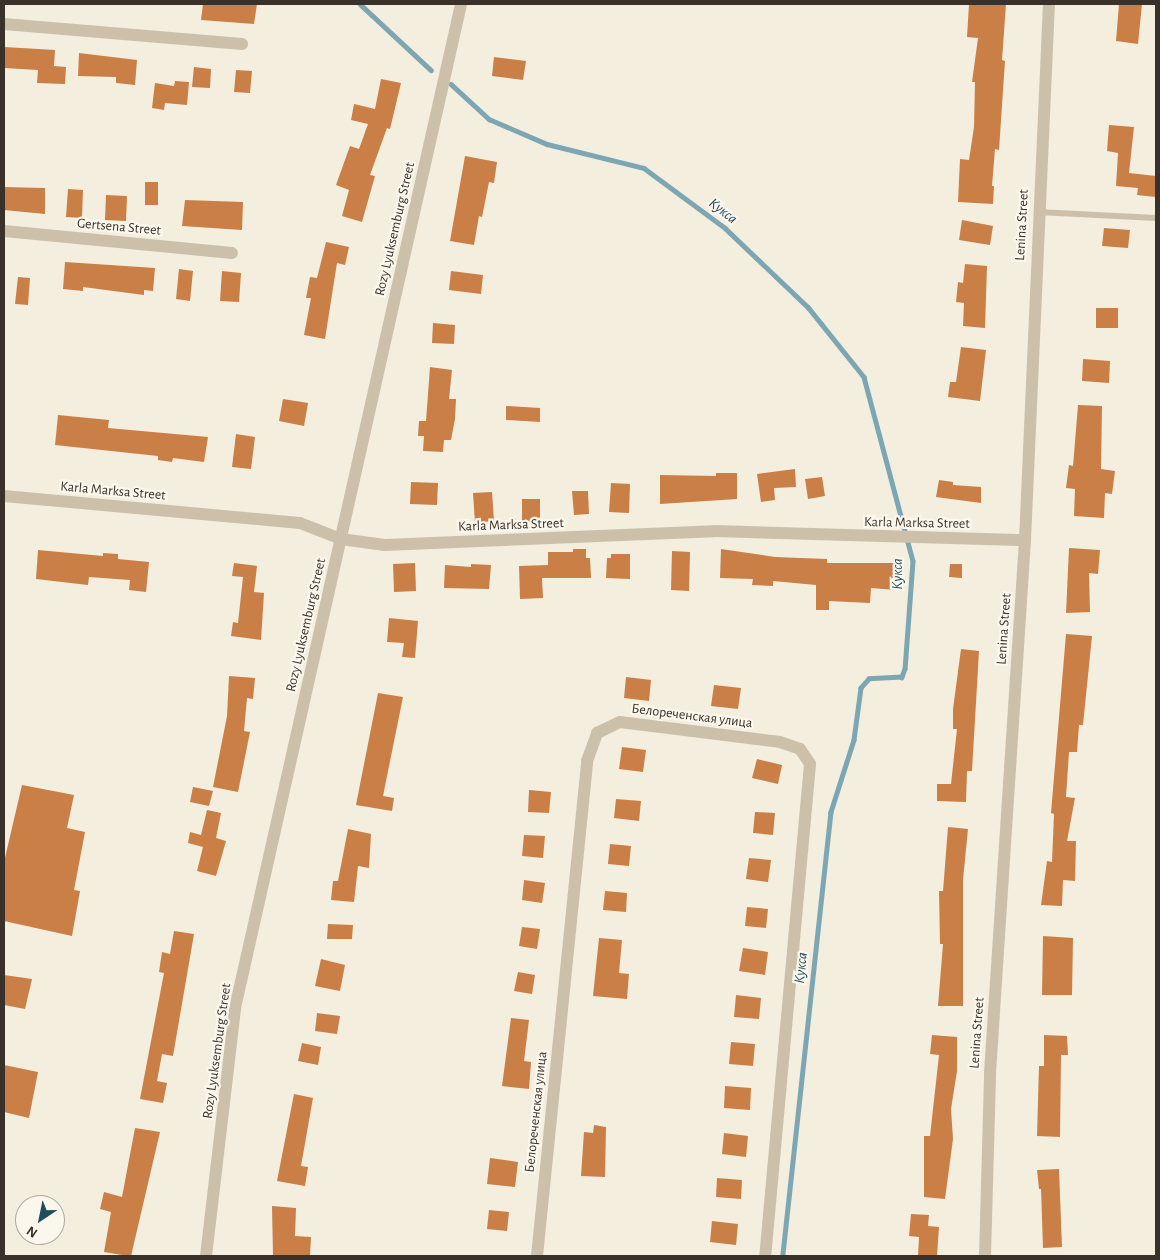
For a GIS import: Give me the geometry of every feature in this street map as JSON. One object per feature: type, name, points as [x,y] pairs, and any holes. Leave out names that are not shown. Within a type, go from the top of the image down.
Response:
[{"type":"street","name":"Rozy Lyuksemburg Street","points":[[206,1256],[235,1008],[461,4]]},
{"type":"street","name":"Lenina Street","points":[[985,1256],[990,1073],[1025,540],[1037,212],[1049,4]]},
{"type":"street","points":[[4,24],[242,44]]},
{"type":"street","name":"Gertsena Street","points":[[4,231],[232,253]]},
{"type":"street","name":"Karla Marksa Street","points":[[4,496],[300,523],[341,538],[385,545],[714,531],[919,539],[1025,540]]},
{"type":"street","name":"Белореченская улица","points":[[537,1256],[587,761],[597,733],[620,722],[780,742],[800,749],[810,764],[765,1256]]},
{"type":"lane","points":[[1037,212],[1156,218]]},
{"type":"building","points":[[203,4],[257,4],[254,24],[201,20]]},
{"type":"building","points":[[969,4],[1006,4],[1002,60],[1005,61],[999,150],[995,149],[992,186],[994,186],[993,204],[958,202],[960,159],[969,160],[974,127],[975,82],[972,82],[978,38],[967,37]]},
{"type":"building","points":[[1119,4],[1142,4],[1138,44],[1116,41]]},
{"type":"building","points":[[4,47],[55,50],[54,66],[66,67],[65,84],[37,83],[38,70],[4,68]]},
{"type":"building","points":[[79,53],[137,60],[135,85],[116,83],[116,77],[78,76]]},
{"type":"building","points":[[494,57],[526,61],[523,80],[492,76]]},
{"type":"building","points":[[194,67],[211,69],[210,88],[192,87]]},
{"type":"building","points":[[236,70],[252,71],[250,93],[234,92]]},
{"type":"building","points":[[381,79],[401,83],[390,129],[387,128],[370,175],[375,176],[362,222],[342,216],[349,190],[336,185],[350,146],[359,149],[368,124],[351,120],[354,104],[375,109]]},
{"type":"building","points":[[175,81],[189,82],[187,105],[165,103],[164,110],[152,108],[155,83],[174,86]]},
{"type":"building","points":[[1109,125],[1134,127],[1129,173],[1156,176],[1156,197],[1137,195],[1138,188],[1116,186],[1118,153],[1107,151]]},
{"type":"building","points":[[465,156],[497,162],[494,183],[489,182],[482,217],[479,216],[474,245],[450,241]]},
{"type":"building","points":[[145,182],[158,182],[158,205],[145,205]]},
{"type":"building","points":[[4,187],[45,188],[45,214],[4,210]]},
{"type":"building","points":[[68,189],[83,190],[82,218],[66,217]]},
{"type":"building","points":[[106,195],[127,196],[126,221],[105,220]]},
{"type":"building","points":[[185,200],[243,202],[242,230],[182,226]]},
{"type":"building","points":[[962,220],[993,226],[990,245],[959,240]]},
{"type":"building","points":[[1104,228],[1130,230],[1128,248],[1102,246]]},
{"type":"building","points":[[326,242],[349,247],[345,265],[337,263],[325,339],[304,335],[311,298],[306,298],[310,277],[317,278]]},
{"type":"building","points":[[65,262],[155,268],[153,291],[144,290],[144,295],[83,287],[83,291],[63,289]]},
{"type":"building","points":[[965,264],[987,266],[985,328],[963,326],[964,303],[956,302],[958,282],[963,283]]},
{"type":"building","points":[[179,269],[193,271],[190,301],[176,299]]},
{"type":"building","points":[[222,271],[241,273],[239,302],[220,301]]},
{"type":"building","points":[[451,271],[483,275],[481,294],[449,290]]},
{"type":"building","points":[[18,277],[30,278],[28,305],[15,304]]},
{"type":"building","points":[[1096,308],[1118,308],[1118,328],[1096,328]]},
{"type":"building","points":[[433,323],[455,325],[454,344],[432,343]]},
{"type":"building","points":[[961,347],[986,350],[980,401],[948,397],[950,382],[956,382]]},
{"type":"building","points":[[1083,359],[1110,361],[1109,383],[1082,381]]},
{"type":"building","points":[[430,367],[452,370],[449,399],[456,399],[455,419],[451,440],[444,440],[443,452],[423,451],[424,436],[418,436],[419,421],[426,421]]},
{"type":"building","points":[[283,399],[308,403],[304,426],[279,421]]},
{"type":"building","points":[[1078,405],[1102,406],[1101,469],[1115,471],[1112,494],[1105,493],[1104,518],[1074,516],[1075,489],[1066,488],[1069,465],[1073,466]]},
{"type":"building","points":[[506,406],[540,408],[540,422],[506,420]]},
{"type":"building","points":[[58,415],[109,420],[108,428],[208,437],[204,462],[173,458],[172,462],[158,460],[158,456],[55,445]]},
{"type":"building","points":[[236,434],[255,437],[251,469],[232,467]]},
{"type":"building","points":[[795,469],[796,487],[774,488],[775,500],[761,502],[757,474]]},
{"type":"building","points":[[716,473],[737,473],[737,499],[660,504],[660,475],[716,476]]},
{"type":"building","points":[[822,477],[825,496],[808,499],[805,479]]},
{"type":"building","points":[[939,480],[953,482],[953,485],[981,487],[981,503],[936,497]]},
{"type":"building","points":[[411,482],[438,483],[437,505],[410,504]]},
{"type":"building","points":[[611,483],[630,484],[629,513],[609,512]]},
{"type":"building","points":[[572,491],[588,491],[589,514],[574,515]]},
{"type":"building","points":[[492,492],[494,521],[475,523],[473,493]]},
{"type":"building","points":[[522,499],[540,499],[540,522],[522,522]]},
{"type":"building","points":[[1069,548],[1100,550],[1098,574],[1089,573],[1090,612],[1066,613]]},
{"type":"building","points":[[573,549],[586,549],[586,558],[590,558],[591,578],[542,578],[543,598],[520,599],[519,566],[548,565],[548,552],[573,552]]},
{"type":"building","points":[[721,549],[775,557],[827,559],[827,563],[897,563],[895,590],[871,588],[870,603],[829,601],[829,610],[816,610],[816,585],[773,581],[773,586],[752,585],[753,579],[720,578]]},
{"type":"building","points":[[38,550],[103,556],[103,553],[118,554],[118,559],[149,562],[146,592],[129,590],[130,580],[89,577],[88,585],[36,579]]},
{"type":"building","points":[[672,551],[690,552],[689,591],[671,590]]},
{"type":"building","points":[[611,554],[630,554],[630,579],[606,578],[607,558],[611,558]]},
{"type":"building","points":[[234,563],[257,566],[254,592],[264,593],[261,640],[231,636],[233,622],[238,623],[243,577],[232,576]]},
{"type":"building","points":[[415,563],[416,591],[394,592],[393,564]]},
{"type":"building","points":[[471,564],[491,565],[489,589],[444,588],[445,565],[471,567]]},
{"type":"building","points":[[950,564],[962,564],[962,578],[949,577]]},
{"type":"building","points":[[389,618],[418,621],[415,658],[402,657],[404,643],[387,642]]},
{"type":"building","points":[[1066,634],[1092,636],[1083,725],[1079,725],[1077,752],[1069,752],[1066,797],[1075,798],[1067,841],[1076,841],[1075,881],[1063,880],[1062,906],[1041,905],[1047,861],[1052,862],[1054,814],[1051,813]]},
{"type":"building","points":[[961,649],[979,651],[972,771],[967,771],[966,802],[937,801],[937,784],[951,784],[957,729],[953,729],[953,709]]},
{"type":"building","points":[[229,676],[255,678],[253,699],[247,698],[244,731],[250,732],[238,792],[213,787],[227,716]]},
{"type":"building","points":[[626,677],[651,680],[649,701],[624,698]]},
{"type":"building","points":[[714,685],[741,688],[738,709],[711,706]]},
{"type":"building","points":[[378,693],[403,697],[383,796],[394,798],[392,811],[356,805]]},
{"type":"building","points":[[622,747],[646,750],[643,772],[619,769]]},
{"type":"building","points":[[757,759],[782,765],[778,784],[752,778]]},
{"type":"building","points":[[22,785],[74,795],[67,828],[85,832],[74,890],[80,891],[72,936],[4,921],[4,862]]},
{"type":"building","points":[[193,787],[213,791],[209,806],[190,802]]},
{"type":"building","points":[[529,790],[551,792],[549,813],[528,812]]},
{"type":"building","points":[[616,799],[641,801],[639,821],[614,818]]},
{"type":"building","points":[[207,810],[221,813],[216,838],[226,841],[216,876],[197,871],[203,847],[188,843],[190,832],[201,835]]},
{"type":"building","points":[[755,812],[775,813],[773,835],[753,833]]},
{"type":"building","points":[[948,827],[968,829],[963,880],[963,1006],[938,1006],[943,944],[940,944],[939,891],[943,891]]},
{"type":"building","points":[[348,829],[371,834],[369,868],[358,866],[354,902],[331,900],[333,881],[338,881]]},
{"type":"building","points":[[524,835],[545,836],[543,858],[522,856]]},
{"type":"building","points":[[610,844],[631,846],[629,866],[608,864]]},
{"type":"building","points":[[749,858],[771,860],[768,882],[746,879]]},
{"type":"building","points":[[524,880],[545,883],[542,903],[522,900]]},
{"type":"building","points":[[605,891],[627,893],[626,912],[603,910]]},
{"type":"building","points":[[747,907],[768,909],[766,928],[745,926]]},
{"type":"building","points":[[328,924],[353,925],[352,939],[327,939]]},
{"type":"building","points":[[522,927],[540,929],[537,949],[519,946]]},
{"type":"building","points":[[174,931],[194,934],[173,1056],[162,1054],[157,1081],[167,1083],[163,1103],[140,1099],[164,973],[159,972],[162,952],[170,954]]},
{"type":"building","points":[[1043,936],[1073,938],[1072,995],[1042,995]]},
{"type":"building","points":[[599,938],[622,940],[619,973],[629,974],[627,999],[593,996]]},
{"type":"building","points":[[743,948],[768,952],[765,975],[739,971]]},
{"type":"building","points":[[321,959],[345,965],[340,991],[315,986]]},
{"type":"building","points":[[518,972],[535,975],[532,994],[514,991]]},
{"type":"building","points":[[4,975],[32,979],[25,1009],[4,1005]]},
{"type":"building","points":[[736,995],[761,998],[759,1019],[734,1017]]},
{"type":"building","points":[[317,1013],[340,1016],[337,1034],[315,1031]]},
{"type":"building","points":[[511,1018],[529,1020],[524,1061],[531,1062],[529,1089],[502,1086]]},
{"type":"building","points":[[932,1035],[957,1037],[957,1071],[951,1109],[953,1139],[945,1199],[924,1197],[924,1136],[930,1136],[939,1055],[930,1054]]},
{"type":"building","points":[[1044,1035],[1067,1036],[1068,1055],[1061,1055],[1060,1137],[1037,1136],[1039,1066],[1044,1066]]},
{"type":"building","points":[[731,1042],[755,1044],[753,1066],[729,1064]]},
{"type":"building","points":[[302,1043],[321,1047],[318,1065],[298,1061]]},
{"type":"building","points":[[4,1065],[38,1072],[29,1118],[4,1112]]},
{"type":"building","points":[[725,1086],[751,1088],[750,1110],[724,1108]]},
{"type":"building","points":[[294,1094],[313,1098],[301,1166],[308,1167],[305,1186],[277,1181]]},
{"type":"building","points":[[594,1125],[606,1127],[605,1177],[581,1176],[584,1132],[593,1133]]},
{"type":"building","points":[[135,1128],[160,1132],[131,1256],[128,1256],[104,1252],[111,1212],[100,1209],[104,1192],[122,1197]]},
{"type":"building","points":[[724,1133],[748,1136],[746,1157],[722,1154]]},
{"type":"building","points":[[490,1158],[518,1162],[515,1187],[487,1184]]},
{"type":"building","points":[[1059,1169],[1062,1247],[1043,1248],[1041,1189],[1039,1189],[1037,1170]]},
{"type":"building","points":[[717,1178],[742,1180],[741,1199],[716,1197]]},
{"type":"building","points":[[272,1206],[296,1208],[295,1236],[311,1237],[310,1256],[273,1256]]},
{"type":"building","points":[[489,1210],[509,1212],[507,1231],[487,1229]]},
{"type":"building","points":[[911,1214],[929,1215],[928,1226],[939,1227],[937,1256],[918,1256],[919,1237],[909,1236]]},
{"type":"building","points":[[712,1221],[738,1224],[736,1245],[710,1242]]},
{"type":"waterway","name":"Кукса","points":[[360,4],[431,70]]},
{"type":"waterway","name":"Кукса","points":[[451,84],[489,119],[547,144],[644,168],[725,228],[808,307],[864,377],[913,561],[905,669],[902,677],[869,679],[861,688],[854,740],[831,812],[783,1256]]}]
